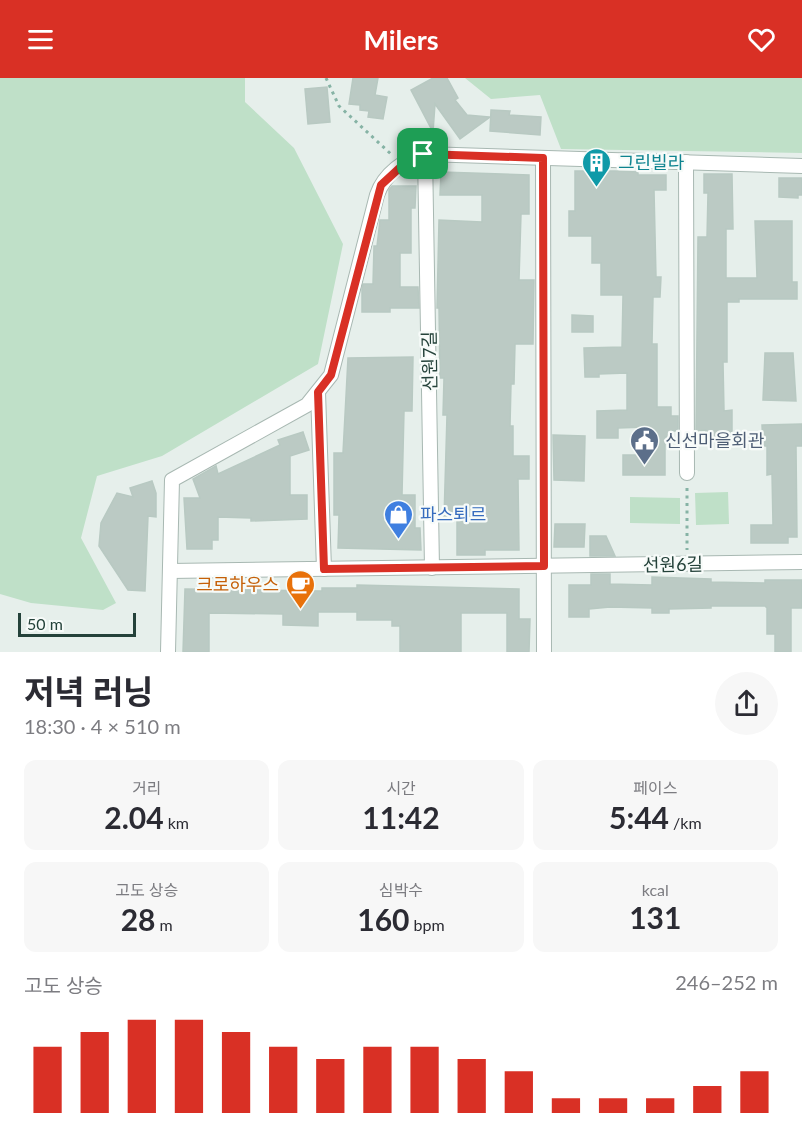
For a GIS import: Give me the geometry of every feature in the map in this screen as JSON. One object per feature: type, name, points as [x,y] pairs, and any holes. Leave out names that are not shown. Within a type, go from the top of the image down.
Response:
[{"type":"street","points":[[168,652],[172,480],[307,405],[331,375],[379,190],[385,179],[402,165],[425,154],[802,166]]},
{"type":"street","name":"선원7길","points":[[425,154],[432,568]]},
{"type":"street","points":[[543,158],[544,652]]},
{"type":"street","points":[[686,162],[687,474]]},
{"type":"street","points":[[318,392],[324,569]]},
{"type":"street","name":"선원6길","points":[[544,566],[802,562]]},
{"type":"street","points":[[171,571],[544,566]]},
{"type":"path","points":[[326,78],[339,105],[402,165]]},
{"type":"path","points":[[687,497],[687,546]]},
{"type":"green space","points":[[0,78],[245,78],[245,102],[294,148],[343,244],[318,364],[162,456],[97,476],[81,538],[116,603],[103,610],[31,603],[0,594]]},
{"type":"green space","points":[[465,78],[802,78],[802,153],[561,149],[540,95],[491,99]]},
{"type":"green space","points":[[728,492],[729,524],[696,525],[695,493]]},
{"type":"green space","points":[[630,497],[680,498],[680,524],[630,523]]},
{"type":"building","points":[[353,78],[378,78],[375,95],[387,97],[383,119],[368,117],[369,111],[360,110],[360,105],[349,104]]},
{"type":"building","points":[[433,78],[447,78],[458,98],[455,100],[467,115],[490,117],[460,139],[435,104],[433,132],[411,90]]},
{"type":"building","points":[[327,87],[330,122],[308,124],[305,89]]},
{"type":"building","points":[[491,110],[510,111],[509,115],[541,117],[540,135],[490,131]]},
{"type":"building","points":[[575,171],[666,175],[666,190],[654,190],[656,277],[661,277],[660,297],[653,297],[652,344],[657,344],[657,407],[671,407],[671,416],[678,416],[678,431],[672,431],[672,437],[665,437],[665,475],[623,475],[623,455],[646,455],[646,427],[618,428],[618,438],[597,438],[597,411],[627,410],[627,373],[585,377],[584,348],[622,347],[623,295],[601,295],[601,263],[592,263],[592,236],[569,236],[569,211],[575,211]]},
{"type":"building","points":[[441,172],[529,175],[529,214],[521,214],[519,280],[534,280],[533,344],[515,344],[514,384],[511,384],[510,426],[513,426],[513,456],[529,456],[529,479],[518,479],[519,550],[485,550],[485,555],[457,555],[457,519],[444,519],[447,415],[443,415],[444,378],[440,378],[439,308],[437,308],[439,220],[482,222],[482,195],[440,195]]},
{"type":"building","points":[[704,174],[732,174],[733,229],[726,229],[726,278],[757,278],[755,221],[792,221],[792,282],[797,282],[797,299],[739,299],[739,302],[727,302],[727,362],[723,362],[724,411],[732,410],[732,440],[719,440],[719,436],[706,436],[706,430],[696,431],[698,237],[707,237],[708,193],[704,193]]},
{"type":"building","points":[[779,178],[802,178],[802,195],[798,195],[798,198],[779,197]]},
{"type":"building","points":[[392,186],[416,186],[415,208],[411,208],[411,253],[400,253],[400,287],[418,287],[419,308],[390,308],[390,312],[362,312],[363,284],[373,284],[374,246],[377,246],[380,220],[389,220],[389,190]]},
{"type":"building","points":[[572,315],[593,316],[593,332],[572,332]]},
{"type":"building","points":[[765,353],[793,353],[796,401],[763,400]]},
{"type":"building","points":[[413,357],[412,411],[404,411],[402,495],[415,495],[415,528],[420,528],[421,550],[338,548],[339,515],[334,515],[334,453],[343,453],[348,358]]},
{"type":"building","points":[[802,424],[802,446],[796,446],[797,537],[788,537],[788,543],[751,543],[751,525],[773,525],[772,474],[767,475],[767,446],[763,446],[762,425]]},
{"type":"building","points":[[303,432],[309,450],[290,456],[290,495],[307,495],[307,519],[251,521],[251,518],[218,517],[218,540],[212,540],[212,549],[187,549],[184,498],[200,498],[193,479],[216,466],[218,474],[280,445],[278,440]]},
{"type":"building","points":[[553,435],[585,436],[584,481],[554,480]]},
{"type":"building","points":[[152,481],[156,493],[156,517],[148,516],[145,591],[128,590],[99,546],[101,523],[117,493],[133,497],[130,488]]},
{"type":"building","points":[[555,524],[585,524],[584,547],[554,547]]},
{"type":"building","points":[[590,536],[606,536],[615,556],[590,556]]},
{"type":"building","points":[[591,574],[610,574],[610,584],[652,585],[652,577],[711,579],[711,582],[765,583],[765,580],[802,580],[802,608],[791,608],[791,652],[775,652],[775,634],[767,634],[767,608],[765,606],[669,609],[669,613],[652,613],[652,608],[610,607],[589,609],[589,617],[569,617],[569,585],[591,585]]},
{"type":"building","points":[[357,585],[519,589],[519,619],[530,619],[529,652],[507,652],[507,613],[461,613],[461,652],[400,652],[400,626],[392,626],[392,620],[357,620],[357,612],[318,612],[318,626],[283,625],[283,614],[209,613],[209,652],[183,652],[185,589],[322,591],[322,588],[357,588]]},
{"type":"place","name":"그린빌라","points":[[597,188]]},
{"type":"place","name":"신선마을회관","points":[[644,466]]},
{"type":"place","name":"파스퇴르","points":[[399,540]]},
{"type":"place","name":"크로하우스","points":[[300,610]]},
{"type":"route","points":[[423,154],[543,158],[544,566],[324,569],[318,392],[331,375],[381,185],[406,162],[423,154]]}]
